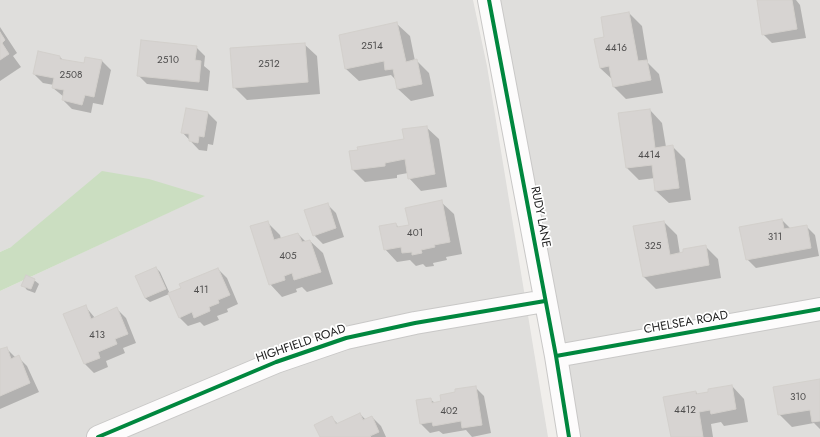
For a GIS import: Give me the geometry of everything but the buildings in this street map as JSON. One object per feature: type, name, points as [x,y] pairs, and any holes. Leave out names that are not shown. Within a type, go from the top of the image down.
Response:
[{"type":"street","name":"RUDY LANE","points":[[489,0],[556,356],[569,437]]},
{"type":"street","name":"HIGHFIELD ROAD","points":[[98,437],[276,362],[346,338],[415,323],[545,302]]},
{"type":"street","name":"CHELSEA ROAD","points":[[556,356],[820,309]]},
{"type":"shaded area","points":[[0,0],[473,0],[487,66],[548,437],[0,437],[0,291],[204,196],[11,247],[0,252]]},
{"type":"shaded area","points":[[496,0],[820,0],[820,437],[577,437]]},
{"type":"green space","points":[[102,171],[149,179],[205,196],[0,291],[0,252],[11,247]]},
{"type":"cycle path","points":[[489,0],[556,356],[569,437]]},
{"type":"cycle path","points":[[98,437],[276,362],[346,338],[415,323],[545,301]]},
{"type":"cycle path","points":[[556,356],[820,309]]}]
